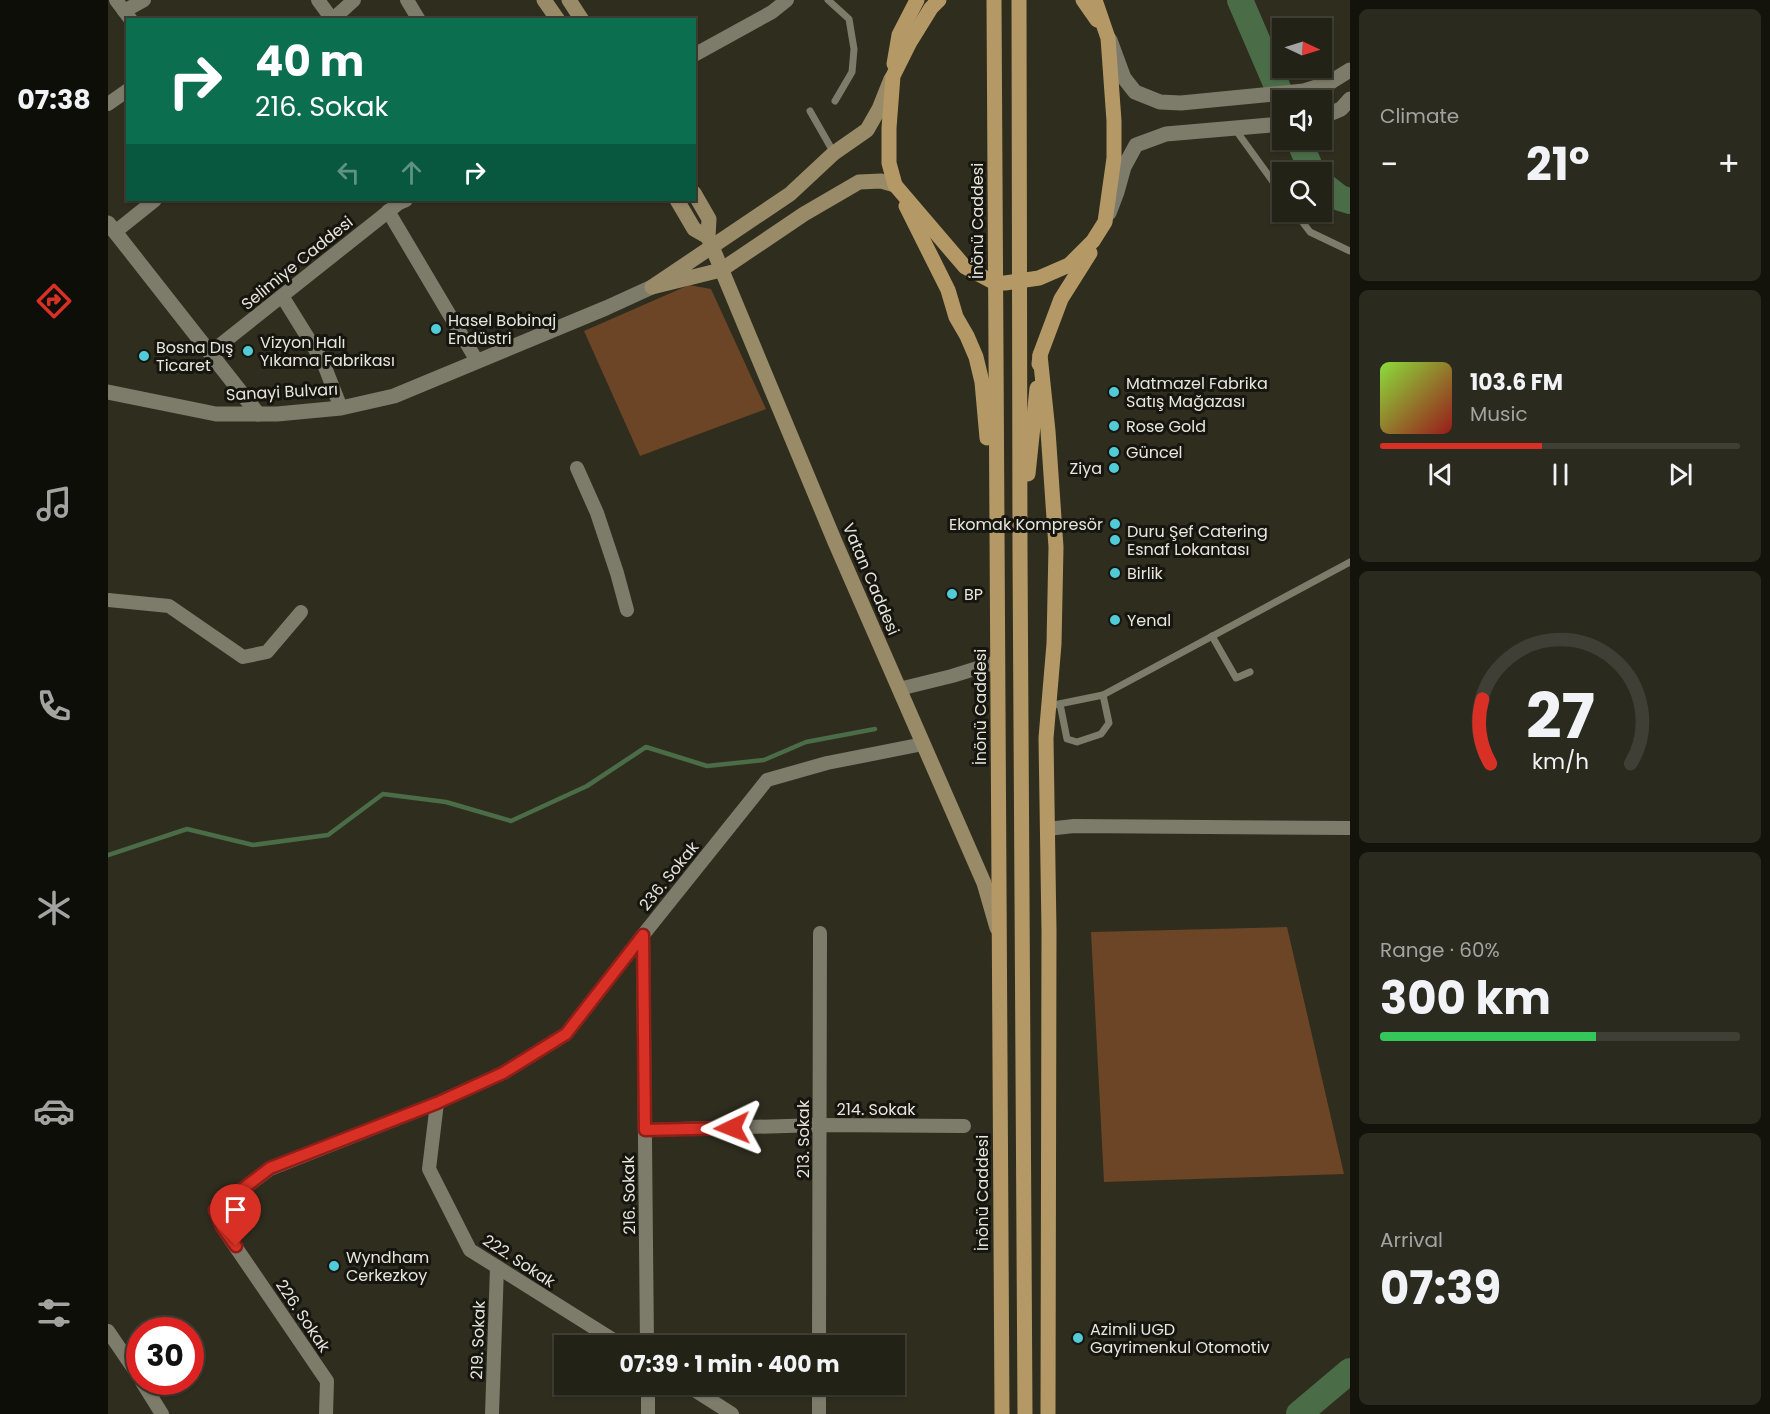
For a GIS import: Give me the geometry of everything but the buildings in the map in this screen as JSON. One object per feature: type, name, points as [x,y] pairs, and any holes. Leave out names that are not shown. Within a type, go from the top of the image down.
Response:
[{"type":"main road","points":[[544,0],[557,18]]},
{"type":"main road","points":[[569,0],[581,18]]},
{"type":"main road","points":[[917,0],[899,35],[892,76],[889,163],[896,184],[948,290],[956,317],[968,336],[976,357],[982,382],[996,552]]},
{"type":"main road","points":[[652,287],[710,242],[790,194],[834,153],[867,130],[910,42],[931,8],[939,0]]},
{"type":"main road","name":"İnönü Caddesi","points":[[994,0],[1002,1414]]},
{"type":"main road","points":[[1019,0],[1025,1414]]},
{"type":"main road","points":[[1083,0],[1108,38]]},
{"type":"main road","points":[[1020,552],[1040,355],[1061,299],[1091,252],[1105,222],[1114,158],[1114,121],[1108,38],[1095,0]]},
{"type":"main road","points":[[652,287],[721,270],[804,214],[859,182],[896,184],[965,267],[995,283],[1039,278],[1069,265],[1093,241],[1105,222]]},
{"type":"main road","name":"Vatan Caddesi","points":[[696,196],[709,219],[710,242],[721,270],[835,542],[984,883],[999,936]]},
{"type":"main road","name":"Vatan Caddesi","points":[[678,201],[694,229],[710,242]]},
{"type":"main road","points":[[1040,355],[1056,547],[1054,705],[1046,738],[1049,931],[1048,1414]]},
{"type":"street","points":[[124,10],[144,0]]},
{"type":"street","points":[[318,0],[331,18]]},
{"type":"street","points":[[333,18],[354,0]]},
{"type":"street","points":[[406,0],[418,18]]},
{"type":"street","points":[[696,53],[772,12],[787,0]]},
{"type":"street","points":[[1108,38],[1124,78],[1134,92],[1160,102],[1181,103],[1304,91],[1329,83],[1350,70]]},
{"type":"street","points":[[108,104],[126,91]]},
{"type":"street","points":[[1332,113],[1341,109],[1350,99]]},
{"type":"street","points":[[1105,222],[1118,192],[1124,166],[1136,145],[1166,134],[1272,125]]},
{"type":"street","points":[[153,201],[112,227],[258,414]]},
{"type":"street","name":"Selimiye Caddesi","points":[[210,353],[388,211],[404,201]]},
{"type":"street","points":[[388,211],[477,361]]},
{"type":"street","name":"Sanayi Bulvarı","points":[[108,392],[216,414],[277,414],[341,408],[394,396],[652,287]]},
{"type":"street","points":[[282,296],[323,362],[341,408]]},
{"type":"street","points":[[576,468],[597,513],[618,573],[627,610]]},
{"type":"street","points":[[108,600],[169,606],[243,657],[267,652],[301,612]]},
{"type":"street","points":[[899,689],[997,662]]},
{"type":"street","name":"236. Sokak","points":[[215,1210],[270,1168],[437,1103],[503,1073],[566,1034],[767,780],[827,763],[922,744]]},
{"type":"street","points":[[1047,829],[1074,826],[1350,828]]},
{"type":"street","name":"213. Sokak","points":[[819,1335],[820,933]]},
{"type":"street","name":"216. Sokak","points":[[643,935],[647,1335]]},
{"type":"street","name":"222. Sokak","points":[[437,1103],[429,1169],[470,1250],[605,1335]]},
{"type":"street","name":"214. Sokak","points":[[645,1130],[819,1125],[964,1126]]},
{"type":"street","name":"226. Sokak","points":[[215,1210],[222,1227],[327,1381],[326,1414]]},
{"type":"street","name":"219. Sokak","points":[[492,1414],[497,1267]]},
{"type":"street","points":[[108,1331],[126,1358]]},
{"type":"street","points":[[150,1395],[162,1414]]},
{"type":"street","points":[[648,1395],[648,1414]]},
{"type":"street","points":[[702,1395],[732,1414]]},
{"type":"street","points":[[819,1395],[819,1414]]},
{"type":"lane","points":[[828,0],[849,19],[854,49],[852,72],[835,101]]},
{"type":"lane","points":[[810,111],[834,153]]},
{"type":"lane","points":[[1235,129],[1272,180]]},
{"type":"lane","points":[[1302,222],[1310,232],[1350,251]]},
{"type":"lane","points":[[1103,694],[1108,723],[1101,734],[1077,742],[1067,739],[1054,705],[1103,694],[1350,562]]},
{"type":"lane","points":[[1212,636],[1236,678],[1250,672]]},
{"type":"shaded area","points":[[689,285],[711,289],[766,409],[640,456],[584,331]]},
{"type":"shaded area","points":[[1287,927],[1344,1174],[1104,1182],[1091,932]]},
{"type":"waterway","points":[[1240,0],[1279,90]]},
{"type":"waterway","points":[[1303,150],[1308,162]]},
{"type":"waterway","points":[[1332,192],[1340,198],[1350,201]]},
{"type":"waterway","points":[[108,855],[187,829],[253,845],[328,835],[383,794],[446,802],[511,821],[587,786],[646,747],[707,766],[764,760],[806,742],[875,729]]},
{"type":"waterway","points":[[1299,1414],[1350,1371]]},
{"type":"place","name":"Hasel Bobinaj Endüstri","points":[[436,329]]},
{"type":"place","name":"Vizyon Halı Yıkama Fabrikası","points":[[248,351]]},
{"type":"place","name":"Bosna Dış Ticaret","points":[[144,356]]},
{"type":"place","name":"Matmazel Fabrika Satış Mağazası","points":[[1114,392]]},
{"type":"place","name":"Rose Gold","points":[[1114,426]]},
{"type":"place","name":"Güncel","points":[[1114,452]]},
{"type":"place","name":"Ziya","points":[[1114,468]]},
{"type":"place","name":"Ekomak Kompresör","points":[[1115,524]]},
{"type":"place","name":"Duru Şef Catering Esnaf Lokantası","points":[[1115,540]]},
{"type":"place","name":"Birlik","points":[[1115,573]]},
{"type":"place","name":"BP","points":[[952,594]]},
{"type":"place","name":"Yenal","points":[[1115,620]]},
{"type":"place","name":"Wyndham Cerkezkoy","points":[[334,1266]]},
{"type":"place","name":"Azimli UGD Gayrimenkul Otomotiv","points":[[1078,1338]]},
{"type":"route","points":[[236,1246],[222,1227],[215,1210],[270,1168],[437,1103],[503,1073],[566,1034],[643,935],[645,1130],[732,1128]]}]
